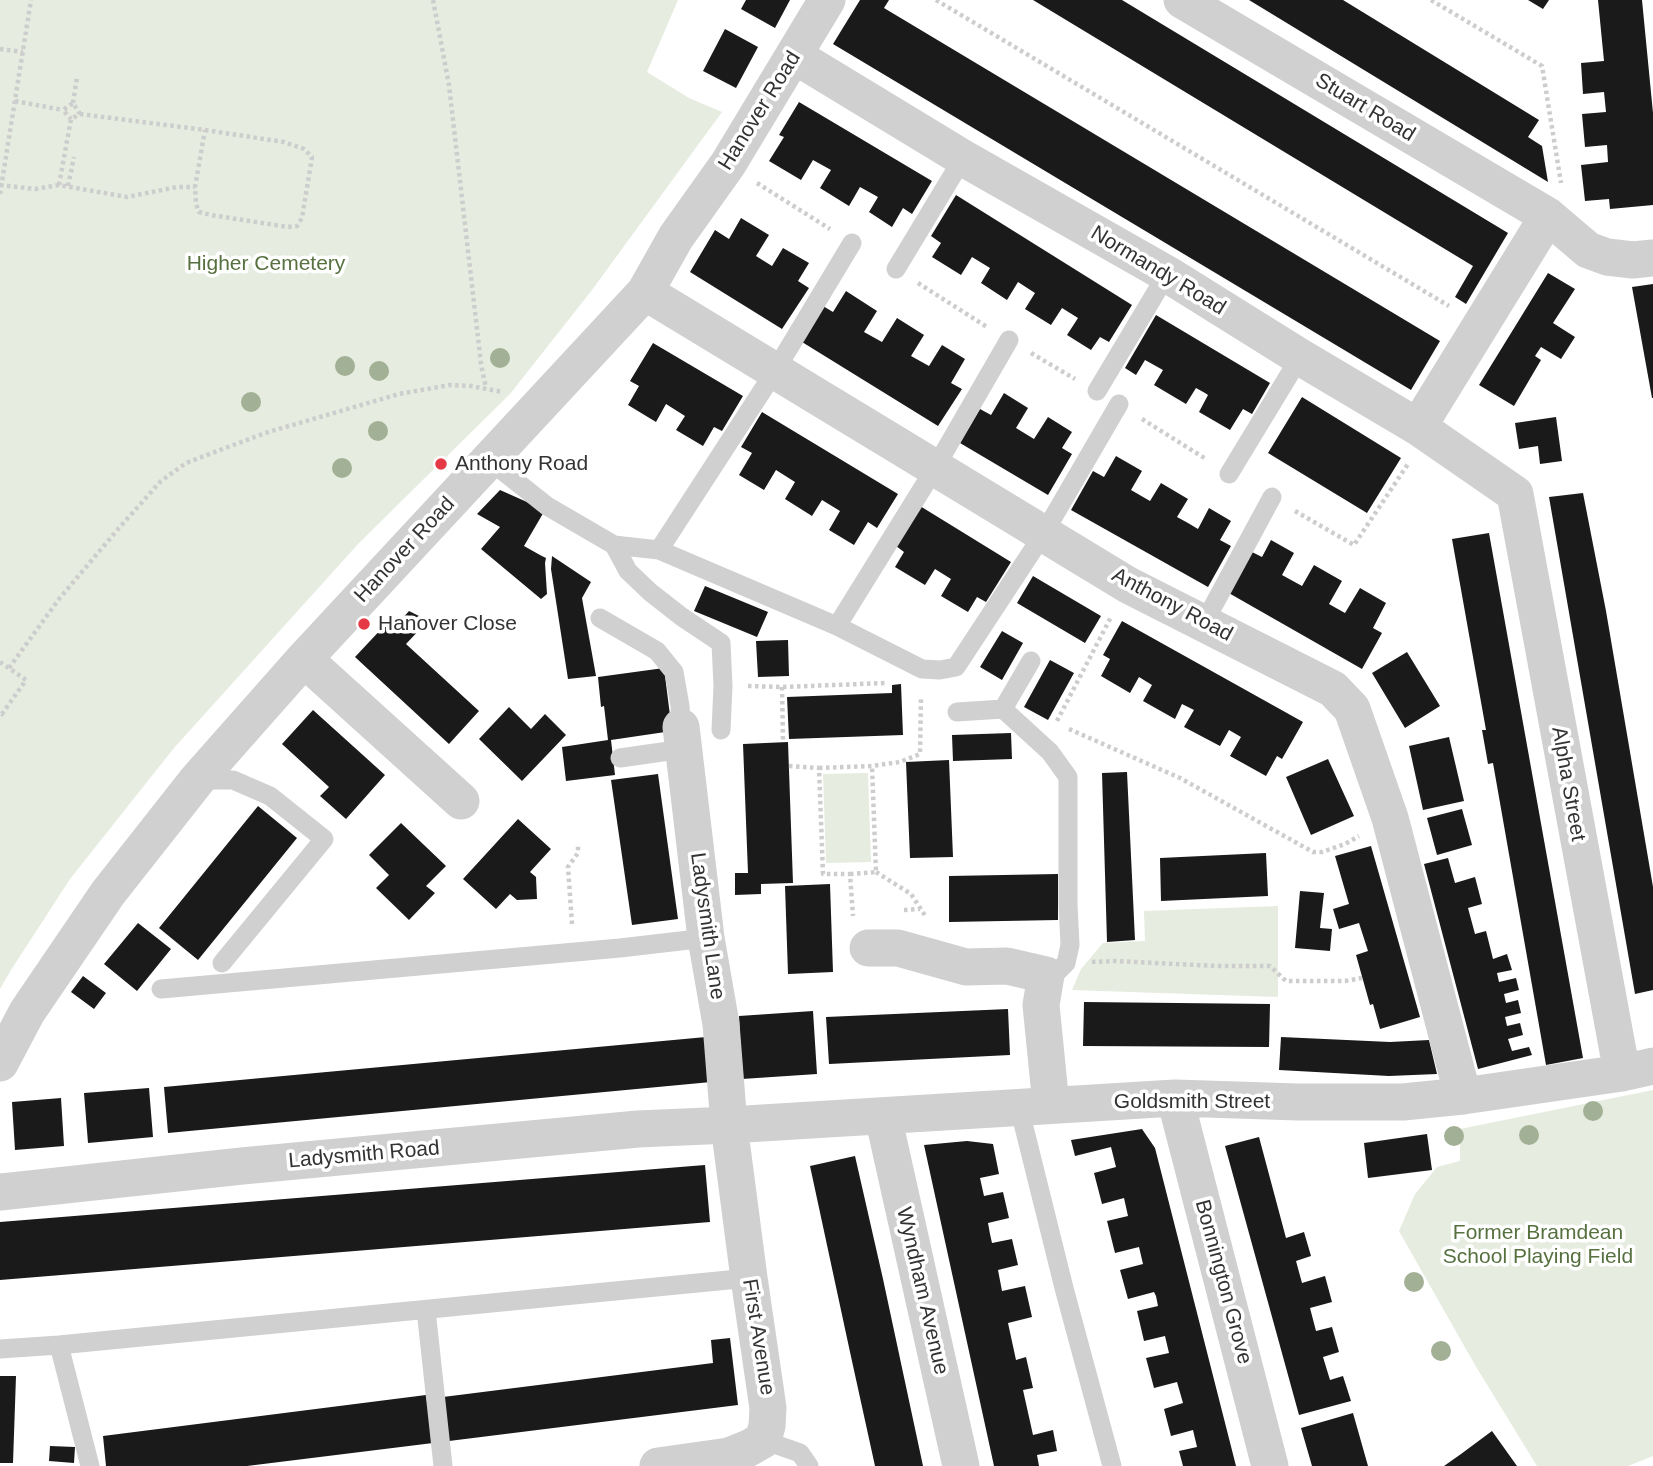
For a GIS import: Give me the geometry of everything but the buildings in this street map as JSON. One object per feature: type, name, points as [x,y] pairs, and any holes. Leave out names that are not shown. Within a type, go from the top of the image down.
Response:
[{"type":"street","name":"Hanover Road","points":[[0,1063],[27,1012],[108,893],[197,780],[304,659],[645,292],[676,237],[728,164],[827,0]]},
{"type":"street","name":"Stuart Road","points":[[1182,0],[1558,226],[1588,250],[1607,257],[1633,260],[1653,258]]},
{"type":"street","name":"Normandy Road","points":[[794,56],[963,158],[1167,274],[1418,427],[1515,494]]},
{"type":"street","points":[[1418,427],[1480,325],[1558,226]]},
{"type":"street","name":"Anthony Road","points":[[645,292],[1128,585],[1333,689],[1352,709],[1390,818],[1463,1096]]},
{"type":"street","name":"Alpha Street","points":[[1515,494],[1637,1070]]},
{"type":"street","points":[[304,659],[461,801]]},
{"type":"street","name":"Ladysmith Lane","points":[[682,738],[706,939],[721,1024],[729,1125]]},
{"type":"street","points":[[868,948],[898,948],[967,967],[1056,969],[1041,1005],[1035,1106]]},
{"type":"street","name":"Goldsmith Street","points":[[729,1125],[1175,1098],[1403,1102],[1463,1096],[1637,1070]]},
{"type":"street","name":"Bonnington Grove","points":[[1175,1098],[1270,1466]]},
{"type":"street","name":"Wyndham Avenue","points":[[883,1116],[961,1466]]},
{"type":"street","name":"Ladysmith Road","points":[[0,1192],[242,1166],[610,1132],[729,1125]]},
{"type":"street","name":"First Avenue","points":[[729,1125],[768,1408],[768,1426],[763,1440]]},
{"type":"street","points":[[658,1466],[729,1456],[763,1440]]},
{"type":"lane","points":[[896,269],[963,158]]},
{"type":"lane","points":[[659,550],[775,371],[852,243]]},
{"type":"lane","points":[[1097,391],[1167,274]]},
{"type":"lane","points":[[837,626],[935,468],[1009,340]]},
{"type":"lane","points":[[1229,474],[1300,357]]},
{"type":"lane","points":[[489,460],[547,506],[614,545],[659,550],[837,626],[922,669],[940,670],[956,667],[1044,533],[1119,404]]},
{"type":"lane","points":[[1204,623],[1272,498]]},
{"type":"lane","points":[[614,545],[628,570],[650,592],[721,643],[721,730]]},
{"type":"lane","points":[[600,618],[657,650],[674,672],[680,706],[682,738],[620,758]]},
{"type":"lane","points":[[1003,709],[1031,661]]},
{"type":"lane","points":[[957,712],[1003,709],[1050,752],[1068,777],[1070,945],[1056,969]]},
{"type":"lane","points":[[197,780],[233,780],[270,796],[324,839],[222,964]]},
{"type":"lane","points":[[161,989],[706,939]]},
{"type":"lane","points":[[1035,1106],[1061,1275],[1112,1466]]},
{"type":"lane","points":[[0,1349],[748,1278]]},
{"type":"lane","points":[[426,1310],[443,1466]]},
{"type":"lane","points":[[59,1345],[90,1466]]},
{"type":"lane","points":[[763,1440],[800,1453],[809,1466]]},
{"type":"path","points":[[0,194],[31,0]]},
{"type":"path","points":[[433,0],[449,85],[486,388]]},
{"type":"path","points":[[936,0],[1480,325]]},
{"type":"path","points":[[1431,0],[1542,66],[1558,226]]},
{"type":"path","points":[[0,49],[23,52]]},
{"type":"path","points":[[77,78],[73,103],[80,114]]},
{"type":"path","points":[[15,101],[63,110],[71,120]]},
{"type":"path","points":[[63,110],[73,103]]},
{"type":"path","points":[[59,185],[71,120],[80,114],[205,130],[284,142],[304,149],[312,157],[302,218],[298,226],[288,227],[199,212],[195,187],[205,130]]},
{"type":"path","points":[[68,186],[74,157]]},
{"type":"path","points":[[1,185],[35,190],[59,185],[127,197],[177,187],[195,187]]},
{"type":"path","points":[[9,668],[60,599],[119,528],[161,481],[186,463],[265,433],[400,394],[450,385],[486,388],[510,394],[531,413]]},
{"type":"path","points":[[1056,723],[1128,585]]},
{"type":"path","points":[[0,662],[26,680],[2,714],[0,712]]},
{"type":"path","points":[[723,686],[891,683]]},
{"type":"path","points":[[782,687],[783,742]]},
{"type":"path","points":[[789,766],[872,766],[900,762],[920,754],[921,693]]},
{"type":"path","points":[[1069,729],[1180,778],[1313,852],[1322,852],[1345,844],[1390,818]]},
{"type":"path","points":[[872,766],[876,872]]},
{"type":"path","points":[[819,768],[823,874],[876,872],[900,887]]},
{"type":"path","points":[[574,952],[568,867],[578,853],[578,845]]},
{"type":"path","points":[[850,874],[853,907]]},
{"type":"path","points":[[1056,969],[1115,961],[1217,967],[1269,966],[1286,981],[1345,981],[1362,978]]},
{"type":"green space","name":"Higher Cemetery","points":[[0,0],[678,0],[647,72],[689,98],[722,112],[592,290],[510,394],[359,543],[174,748],[70,879],[0,989]]},
{"type":"green space","points":[[868,773],[871,862],[826,863],[823,774]]},
{"type":"green space","points":[[1278,906],[1278,997],[1072,990],[1081,969],[1103,943],[1145,941],[1144,911]]},
{"type":"green space","name":"Former Bramdean School Playing Field","points":[[1653,1090],[1653,1456],[1628,1466],[1537,1466],[1475,1365],[1399,1231],[1415,1194],[1437,1167],[1460,1161],[1460,1129]]},
{"type":"place","name":"Anthony Road","points":[[441,464]]},
{"type":"place","name":"Hanover Close","points":[[364,624]]}]
